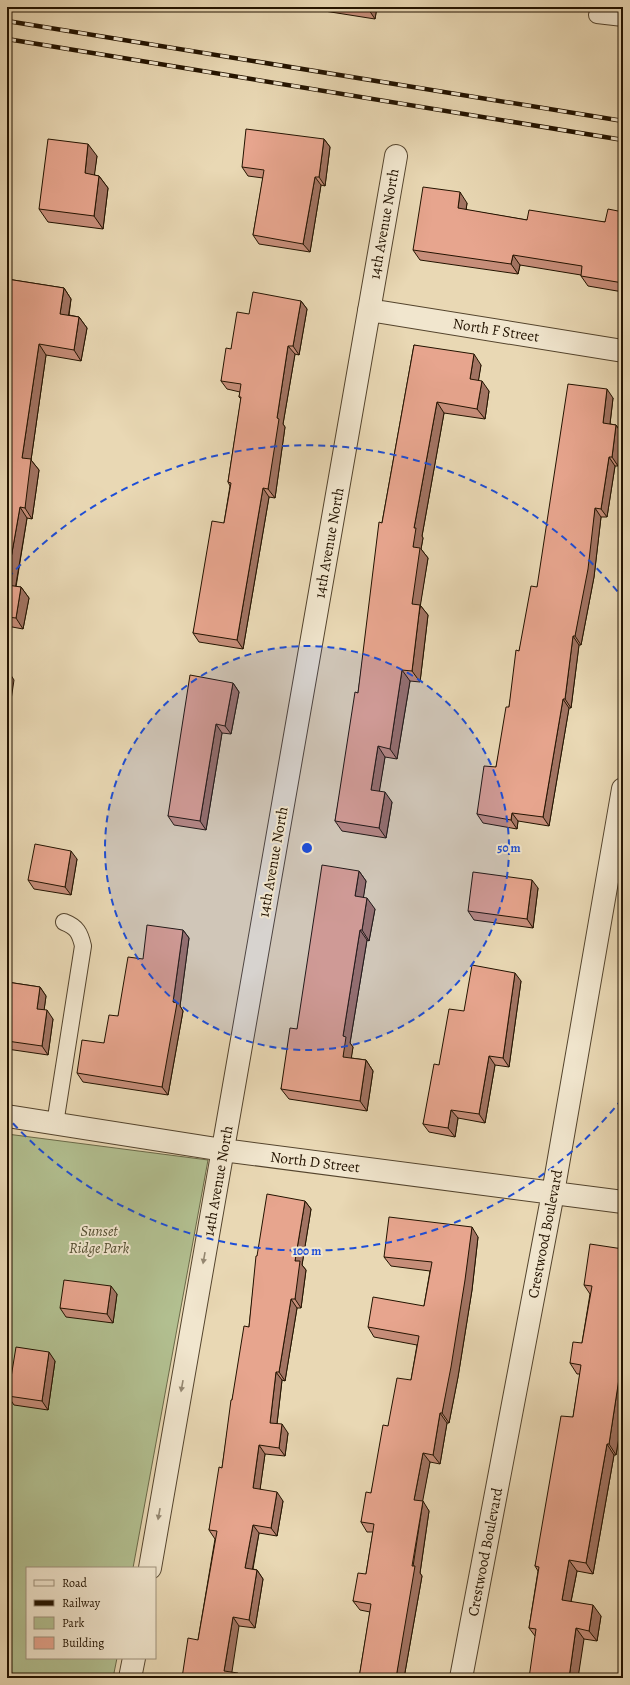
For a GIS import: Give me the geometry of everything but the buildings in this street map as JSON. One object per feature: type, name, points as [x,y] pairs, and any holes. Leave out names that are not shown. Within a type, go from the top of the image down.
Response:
[{"type":"street","name":"14th Avenue North","points":[[150,1567],[396,156]]},
{"type":"street","name":"North F Street","points":[[370,310],[623,351]]},
{"type":"street","name":"Crestwood Boulevard","points":[[461,1678],[553,1193],[623,789]]},
{"type":"street","name":"North D Street","points":[[7,1116],[223,1150],[623,1202]]},
{"type":"street","points":[[130,1678],[134,1659]]},
{"type":"lane","points":[[597,15],[623,18]]},
{"type":"lane","points":[[55,1124],[83,946],[80,933],[74,926],[64,922]]},
{"type":"green space","name":"Sunset Ridge Park","points":[[7,1134],[208,1160],[133,1567],[26,1567],[26,1659],[117,1659],[113,1678],[7,1678]]},
{"type":"railway","points":[[7,21],[623,121]]},
{"type":"railway","points":[[7,39],[623,140]]}]
